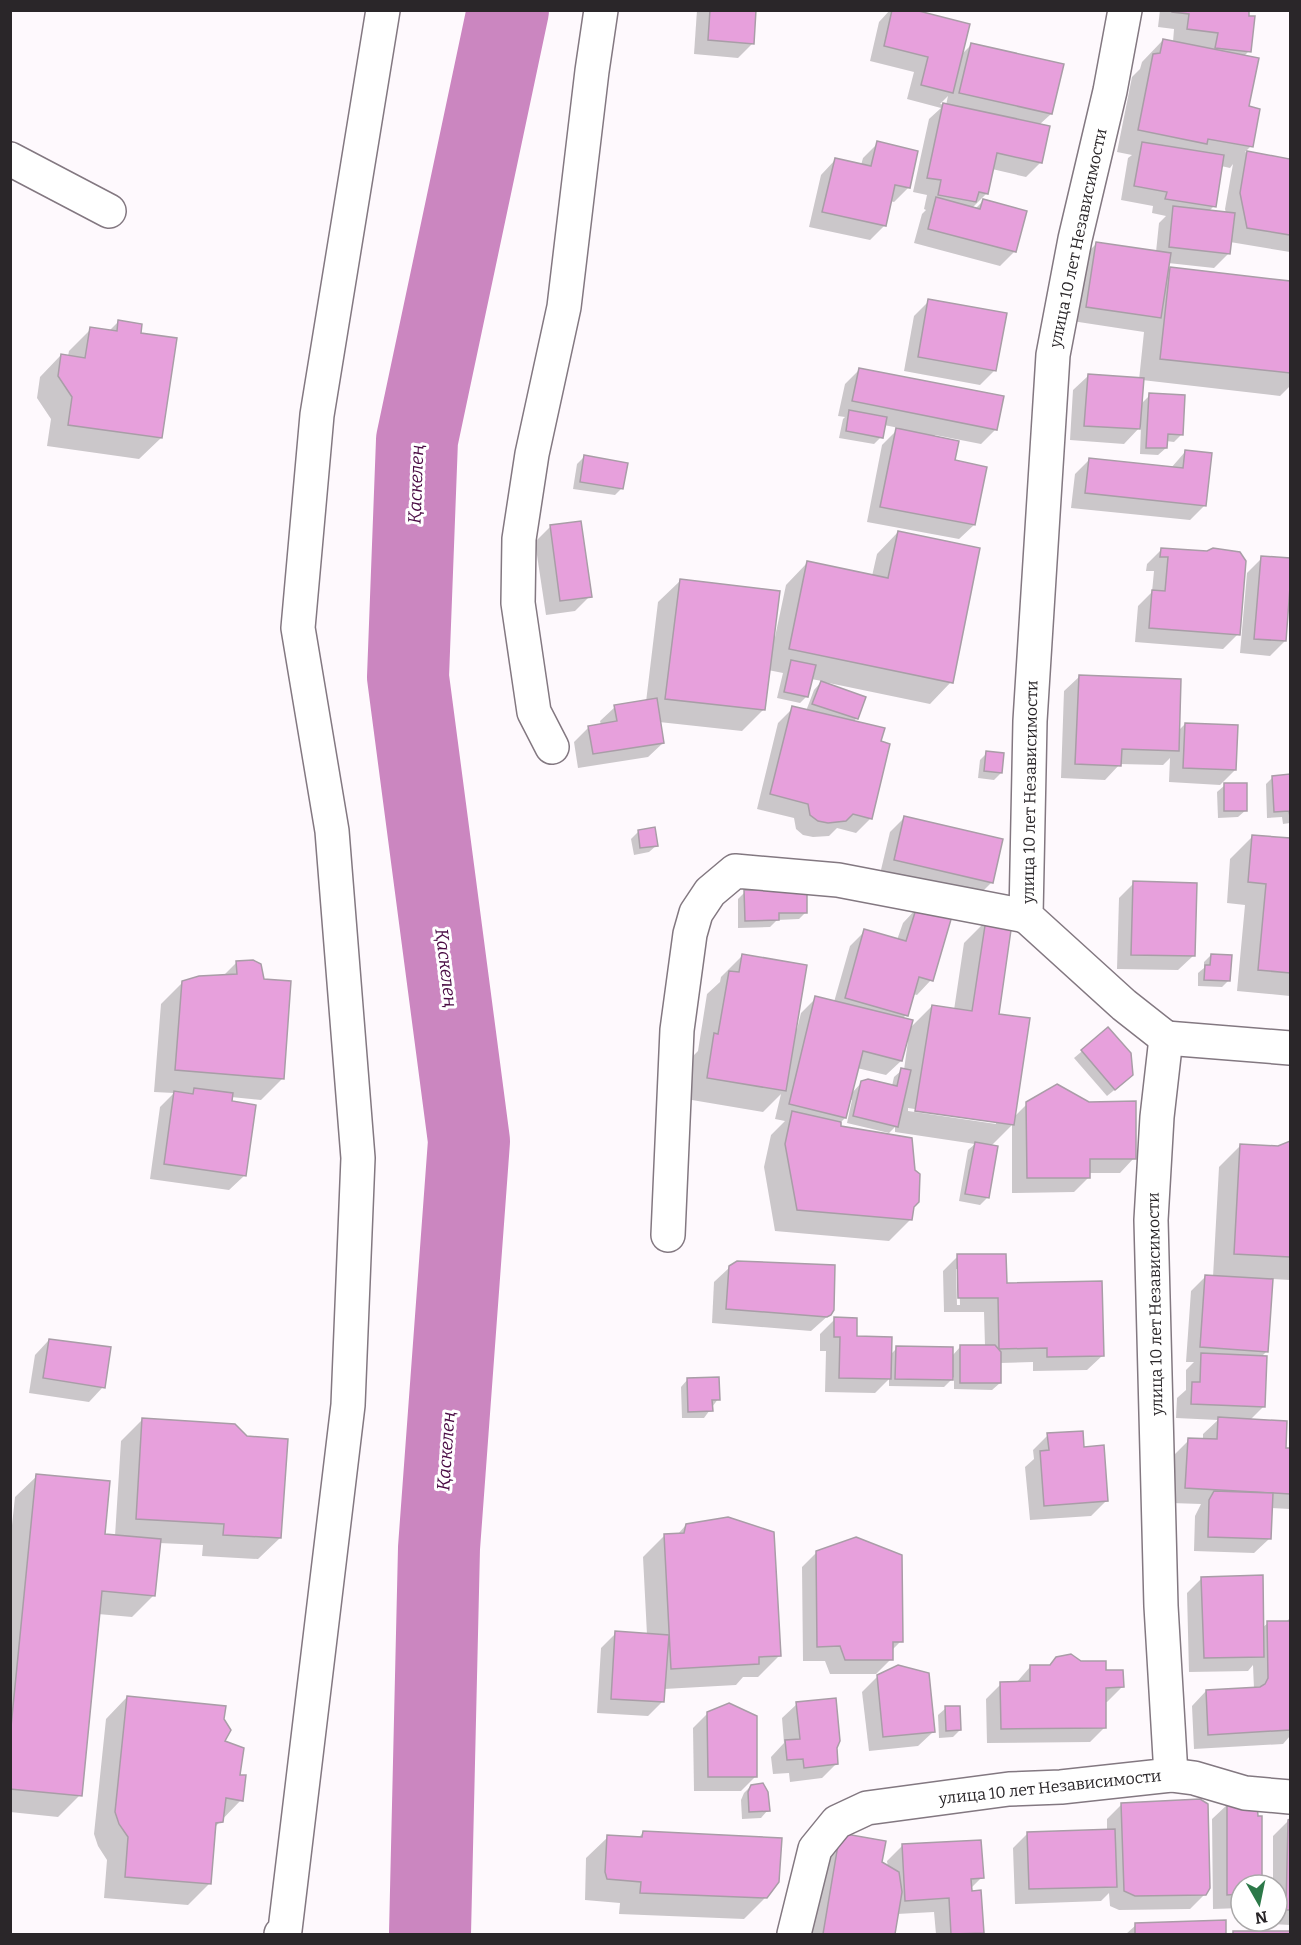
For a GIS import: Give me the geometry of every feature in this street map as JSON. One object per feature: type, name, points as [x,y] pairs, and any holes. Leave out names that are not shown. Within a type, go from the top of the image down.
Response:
[{"type":"street","points":[[280,1935],[285,1930],[348,1405],[358,1158],[332,831],[298,628],[317,416],[383,10]]},
{"type":"street","points":[[552,747],[534,712],[532,701],[518,603],[519,539],[532,454],[564,307],[601,10]]},
{"type":"street","name":"улица 10 лет Независимости","points":[[794,1935],[815,1849],[837,1822],[867,1808],[1009,1789],[1061,1787],[1171,1775],[1161,1606],[1151,1220],[1156,1117],[1166,1038],[1125,1005],[1026,916],[1030,721],[1053,356],[1075,239],[1110,91],[1125,10]]},
{"type":"street","points":[[10,159],[109,211]]},
{"type":"street","points":[[668,1235],[677,1030],[690,934],[696,913],[710,892],[735,871],[838,880],[1026,916]]},
{"type":"street","points":[[1166,1038],[1290,1047]]},
{"type":"street","points":[[1171,1775],[1194,1778],[1245,1793],[1290,1797]]},
{"type":"building","points":[[710,10],[756,10],[754,44],[708,40]]},
{"type":"building","points":[[892,10],[915,10],[970,24],[953,93],[921,85],[928,57],[884,46]]},
{"type":"building","points":[[1172,10],[1249,10],[1249,16],[1255,16],[1251,52],[1215,48],[1218,33],[1187,29],[1189,14],[1172,12]]},
{"type":"building","points":[[1163,39],[1259,58],[1249,106],[1260,109],[1253,147],[1208,139],[1207,144],[1138,130],[1153,54],[1160,53]]},
{"type":"building","points":[[971,43],[1064,64],[1052,114],[959,93]]},
{"type":"building","points":[[943,103],[1050,126],[1042,163],[997,153],[988,194],[979,192],[976,202],[938,195],[941,180],[927,178]]},
{"type":"building","points":[[877,141],[918,151],[910,188],[895,185],[886,226],[822,212],[835,158],[871,166]]},
{"type":"building","points":[[1142,142],[1224,155],[1216,207],[1165,199],[1167,192],[1134,186]]},
{"type":"building","points":[[1247,151],[1290,159],[1290,235],[1247,228],[1240,193]]},
{"type":"building","points":[[936,197],[980,209],[983,199],[1027,211],[1016,252],[928,229]]},
{"type":"building","points":[[1173,206],[1235,213],[1230,254],[1169,247]]},
{"type":"building","points":[[1096,242],[1171,253],[1161,318],[1086,307]]},
{"type":"building","points":[[1170,267],[1290,281],[1290,373],[1160,359]]},
{"type":"building","points":[[928,299],[1007,313],[996,371],[918,357]]},
{"type":"building","points":[[118,320],[142,324],[141,333],[177,338],[162,438],[68,425],[72,397],[58,376],[61,354],[85,358],[90,327],[117,331]]},
{"type":"building","points":[[859,368],[1004,396],[997,430],[852,401]]},
{"type":"building","points":[[1088,374],[1144,378],[1140,429],[1084,426]]},
{"type":"building","points":[[1149,393],[1185,395],[1183,435],[1168,434],[1167,448],[1146,448]]},
{"type":"building","points":[[849,410],[887,417],[883,438],[846,431]]},
{"type":"building","points":[[896,428],[959,441],[955,460],[987,467],[975,525],[880,507]]},
{"type":"building","points":[[1185,450],[1212,453],[1206,506],[1085,493],[1089,458],[1183,468]]},
{"type":"building","points":[[584,455],[628,463],[623,489],[580,482]]},
{"type":"building","points":[[581,521],[592,597],[560,601],[550,525]]},
{"type":"building","points":[[898,531],[980,548],[953,683],[789,649],[807,561],[888,578]]},
{"type":"building","points":[[1161,548],[1207,551],[1213,548],[1240,552],[1246,561],[1240,635],[1149,628],[1152,590],[1165,591],[1168,557],[1160,557]]},
{"type":"building","points":[[1261,556],[1290,558],[1286,641],[1254,639]]},
{"type":"building","points":[[680,579],[780,591],[765,710],[665,699]]},
{"type":"building","points":[[791,660],[816,665],[808,697],[784,692]]},
{"type":"building","points":[[1079,675],[1181,679],[1179,751],[1122,749],[1121,766],[1075,764]]},
{"type":"building","points":[[821,681],[866,697],[858,719],[812,704]]},
{"type":"building","points":[[657,698],[664,743],[593,754],[588,726],[617,721],[614,705]]},
{"type":"building","points":[[792,706],[885,728],[881,741],[890,744],[872,819],[853,814],[846,821],[828,823],[818,821],[810,815],[808,804],[770,794]]},
{"type":"building","points":[[1185,723],[1238,725],[1236,770],[1183,768]]},
{"type":"building","points":[[986,751],[1004,753],[1002,773],[984,771]]},
{"type":"building","points":[[1290,774],[1290,817],[1289,811],[1274,812],[1272,776]]},
{"type":"building","points":[[1224,783],[1247,783],[1247,811],[1224,811]]},
{"type":"building","points":[[904,816],[1003,839],[993,883],[894,860]]},
{"type":"building","points":[[655,827],[658,846],[640,848],[638,830]]},
{"type":"building","points":[[1252,835],[1290,838],[1290,973],[1258,970],[1266,884],[1248,882]]},
{"type":"building","points":[[1133,881],[1197,883],[1195,956],[1131,955]]},
{"type":"building","points":[[744,890],[807,890],[807,913],[779,913],[779,920],[745,921]]},
{"type":"building","points":[[917,906],[952,916],[933,981],[919,977],[908,1016],[845,998],[864,929],[906,941]]},
{"type":"building","points":[[986,919],[1012,923],[999,1014],[1030,1018],[1014,1125],[915,1111],[932,1005],[972,1011]]},
{"type":"building","points":[[742,954],[807,965],[786,1091],[707,1078],[714,1033],[718,1034],[729,971],[739,972]]},
{"type":"building","points":[[1211,954],[1232,955],[1230,981],[1204,980],[1205,965],[1210,965]]},
{"type":"building","points":[[253,960],[261,964],[264,979],[291,981],[284,1079],[175,1070],[182,981],[199,976],[237,974],[236,961]]},
{"type":"building","points":[[815,996],[913,1020],[902,1061],[863,1051],[846,1118],[789,1104]]},
{"type":"building","points":[[1108,1027],[1131,1053],[1133,1075],[1115,1090],[1081,1050]]},
{"type":"building","points":[[901,1068],[911,1070],[898,1127],[853,1116],[861,1081],[868,1079],[897,1086]]},
{"type":"building","points":[[1057,1084],[1089,1102],[1136,1101],[1136,1159],[1090,1159],[1090,1178],[1027,1178],[1026,1102]]},
{"type":"building","points":[[194,1088],[233,1093],[232,1101],[256,1105],[246,1176],[164,1164],[174,1091],[193,1094]]},
{"type":"building","points":[[792,1111],[841,1122],[841,1126],[912,1138],[915,1170],[920,1174],[919,1202],[914,1207],[912,1220],[797,1210],[785,1144]]},
{"type":"building","points":[[1290,1141],[1290,1257],[1234,1254],[1240,1144],[1278,1146]]},
{"type":"building","points":[[975,1142],[998,1146],[989,1198],[965,1194]]},
{"type":"building","points":[[957,1254],[1006,1254],[1007,1283],[1102,1281],[1104,1356],[1047,1357],[1047,1348],[999,1349],[998,1298],[958,1298]]},
{"type":"building","points":[[737,1261],[835,1265],[834,1310],[827,1317],[726,1309],[729,1266]]},
{"type":"building","points":[[1205,1275],[1273,1279],[1268,1352],[1200,1347]]},
{"type":"building","points":[[834,1317],[857,1318],[857,1336],[892,1337],[891,1379],[839,1378],[840,1337],[834,1337]]},
{"type":"building","points":[[49,1339],[111,1347],[105,1388],[43,1378]]},
{"type":"building","points":[[960,1345],[995,1345],[1001,1352],[1001,1383],[960,1383]]},
{"type":"building","points":[[896,1346],[953,1347],[953,1380],[895,1379]]},
{"type":"building","points":[[1201,1353],[1267,1356],[1265,1407],[1191,1404],[1192,1382],[1200,1382]]},
{"type":"building","points":[[719,1377],[720,1400],[712,1400],[713,1411],[688,1412],[687,1378]]},
{"type":"building","points":[[1218,1417],[1287,1421],[1286,1448],[1290,1448],[1290,1494],[1185,1488],[1188,1438],[1217,1439]]},
{"type":"building","points":[[142,1418],[235,1424],[247,1436],[288,1439],[281,1538],[223,1535],[224,1524],[136,1519]]},
{"type":"building","points":[[1083,1431],[1084,1447],[1104,1445],[1108,1501],[1044,1506],[1040,1451],[1049,1450],[1047,1433]]},
{"type":"building","points":[[36,1474],[110,1481],[105,1534],[161,1539],[155,1596],[102,1591],[82,1796],[10,1789],[10,1737]]},
{"type":"building","points":[[1214,1491],[1273,1493],[1271,1539],[1208,1537],[1209,1500]]},
{"type":"building","points":[[728,1517],[774,1532],[781,1656],[759,1657],[759,1664],[671,1669],[664,1534],[684,1533],[686,1524]]},
{"type":"building","points":[[856,1537],[902,1555],[903,1642],[893,1642],[893,1660],[845,1660],[840,1646],[817,1647],[816,1551]]},
{"type":"building","points":[[1263,1575],[1264,1657],[1204,1658],[1201,1577]]},
{"type":"building","points":[[1267,1621],[1290,1621],[1290,1730],[1208,1735],[1206,1690],[1260,1687],[1265,1684],[1268,1678]]},
{"type":"building","points":[[615,1631],[669,1635],[664,1702],[611,1699]]},
{"type":"building","points":[[1071,1654],[1081,1661],[1106,1661],[1106,1670],[1123,1670],[1124,1687],[1106,1688],[1106,1728],[1001,1729],[1000,1682],[1030,1681],[1030,1665],[1050,1665],[1056,1657]]},
{"type":"building","points":[[898,1665],[929,1673],[935,1732],[883,1737],[877,1675]]},
{"type":"building","points":[[127,1696],[226,1706],[224,1719],[231,1730],[225,1741],[244,1748],[240,1775],[246,1775],[243,1801],[226,1798],[223,1822],[216,1823],[211,1884],[125,1877],[128,1837],[119,1824],[115,1812]]},
{"type":"building","points":[[836,1698],[840,1741],[837,1748],[838,1764],[804,1768],[803,1759],[787,1760],[785,1740],[800,1739],[796,1702]]},
{"type":"building","points":[[729,1703],[757,1716],[757,1777],[708,1777],[707,1712]]},
{"type":"building","points":[[945,1706],[960,1706],[961,1730],[946,1731]]},
{"type":"building","points":[[763,1783],[768,1792],[770,1811],[749,1812],[748,1792],[751,1785]]},
{"type":"building","points":[[1200,1799],[1208,1804],[1210,1888],[1206,1895],[1135,1896],[1124,1891],[1121,1803]]},
{"type":"building","points":[[1227,1803],[1257,1803],[1258,1816],[1262,1816],[1262,1873],[1229,1873],[1229,1895],[1227,1895]]},
{"type":"building","points":[[1290,1819],[1290,1910],[1289,1873],[1287,1873],[1288,1820]]},
{"type":"building","points":[[1115,1829],[1117,1887],[1029,1889],[1027,1832]]},
{"type":"building","points":[[643,1831],[782,1838],[779,1882],[767,1898],[640,1893],[641,1882],[607,1879],[605,1872],[607,1835],[642,1837]]},
{"type":"building","points":[[840,1833],[886,1841],[882,1862],[899,1872],[902,1892],[895,1934],[823,1934]]},
{"type":"building","points":[[981,1840],[984,1878],[971,1879],[972,1891],[981,1890],[984,1933],[951,1934],[949,1898],[905,1901],[902,1844]]},
{"type":"building","points":[[1226,1920],[1226,1934],[1135,1934],[1135,1923]]},
{"type":"building","points":[[1290,1931],[1290,1934],[1233,1934],[1289,1933]]},
{"type":"waterway","name":"Қаскелең","points":[[430,1934],[439,1548],[469,1141],[408,677],[417,440],[508,10]]}]
